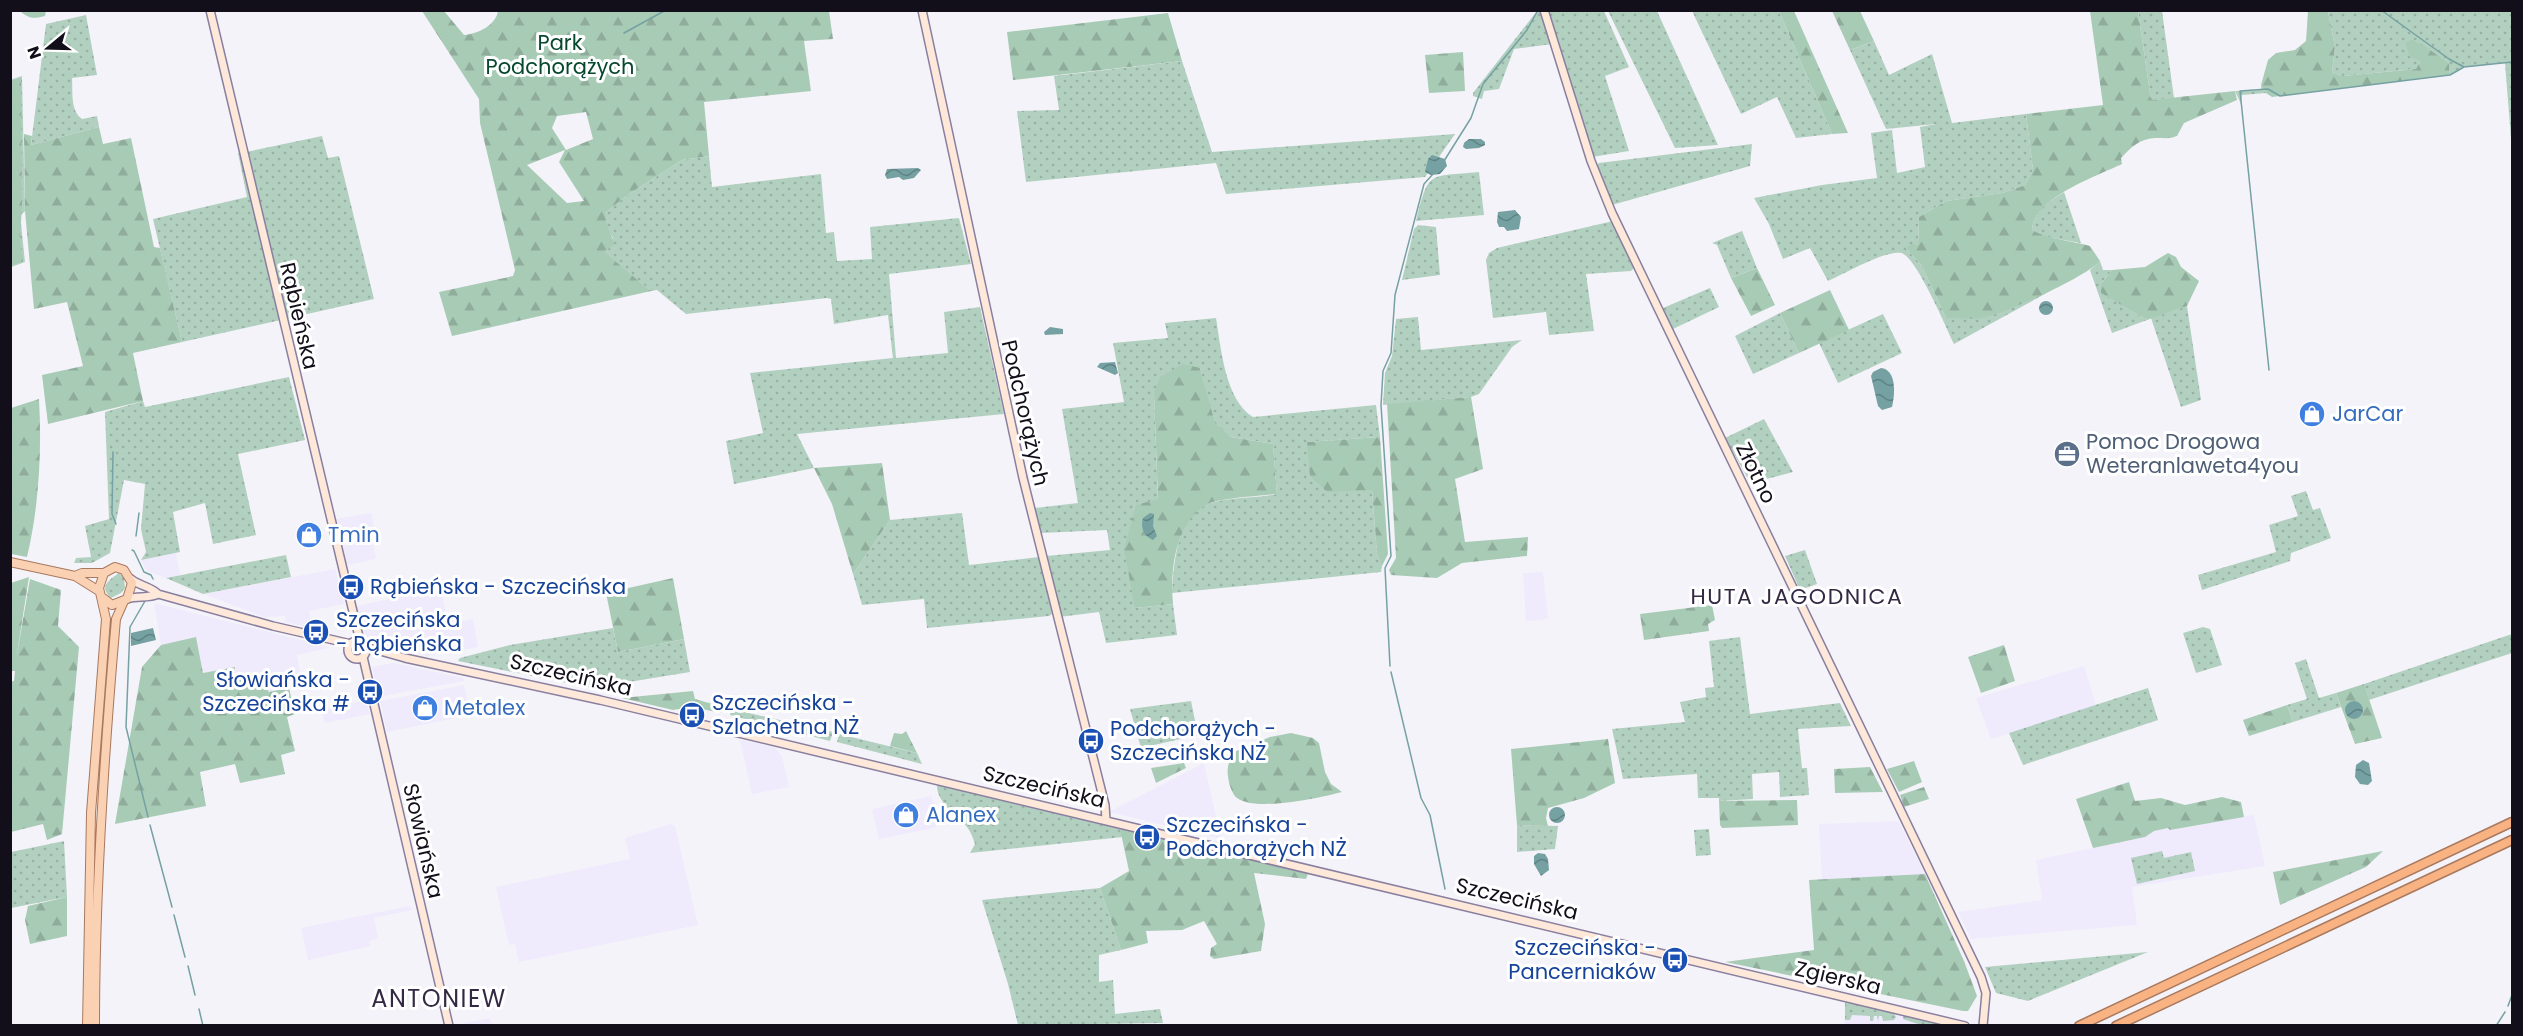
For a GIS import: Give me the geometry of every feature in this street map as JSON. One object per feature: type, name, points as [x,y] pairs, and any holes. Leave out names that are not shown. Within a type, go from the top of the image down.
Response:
[{"type":"highway","points":[[2079,1026],[2512,822]]},
{"type":"highway","points":[[2116,1026],[2512,841]]},
{"type":"main road","points":[[10,562],[75,576],[112,604],[125,600]]},
{"type":"main road","points":[[75,576],[82,573],[104,573],[119,567],[127,572],[132,587],[116,619],[101,803],[96,902],[95,1026]]},
{"type":"main road","points":[[87,1026],[91,813],[106,619],[100,580],[104,573]]},
{"type":"street","name":"Rąbieńska","points":[[210,10],[356,630],[359,651]]},
{"type":"street","name":"Podchorążych","points":[[922,10],[1009,417],[1037,538],[1105,805],[1106,820]]},
{"type":"street","name":"Złotno","points":[[1544,10],[1591,161],[1608,203],[1964,940],[1984,985],[1983,1026]]},
{"type":"street","points":[[131,579],[139,585],[152,588],[158,594],[341,643],[359,651]]},
{"type":"street","points":[[125,600],[158,594]]},
{"type":"street","name":"Szczecińska","points":[[359,651],[376,651],[600,699],[1703,962]]},
{"type":"street","name":"Słowiańska","points":[[359,651],[449,1026]]},
{"type":"street","name":"Zgierska","points":[[1703,962],[1965,1026]]},
{"type":"shaded area","points":[[371,513],[376,534],[342,541],[336,519]]},
{"type":"shaded area","points":[[372,540],[376,559],[347,565],[343,546]]},
{"type":"shaded area","points":[[176,553],[180,575],[166,578],[147,571],[141,560]]},
{"type":"shaded area","points":[[335,569],[344,604],[309,611],[312,628],[285,622],[285,616],[264,617],[204,594]]},
{"type":"shaded area","points":[[1543,572],[1548,619],[1526,621],[1523,573]]},
{"type":"shaded area","points":[[441,588],[448,624],[473,619],[478,647],[427,656],[366,641],[357,606]]},
{"type":"shaded area","points":[[154,603],[329,648],[297,655],[302,685],[267,693],[269,685],[232,676],[235,667],[203,673],[196,637],[161,645]]},
{"type":"shaded area","name":"Metalex","points":[[394,663],[463,678],[464,681],[378,697],[372,667]]},
{"type":"shaded area","points":[[2084,666],[2096,706],[1991,739],[1976,698]]},
{"type":"shaded area","name":"Metalex","points":[[464,685],[470,715],[387,732],[380,701]]},
{"type":"shaded area","points":[[366,700],[370,714],[325,723],[321,709]]},
{"type":"shaded area","points":[[740,740],[775,747],[782,757],[789,787],[752,794]]},
{"type":"shaded area","points":[[1204,763],[1221,839],[1109,812]]},
{"type":"shaded area","name":"Alanex","points":[[931,796],[942,820],[934,828],[879,839],[872,809]]},
{"type":"shaded area","points":[[2254,815],[2265,866],[2132,887],[2137,925],[1971,939],[1958,912],[2042,900],[2036,860],[2145,837],[2154,831],[2168,828],[2171,830]]},
{"type":"shaded area","points":[[1898,821],[1925,874],[1822,880],[1819,824]]},
{"type":"shaded area","points":[[671,824],[675,826],[698,925],[519,962],[515,944],[509,945],[496,887],[630,859],[625,838]]},
{"type":"shaded area","points":[[410,906],[412,910],[374,918],[378,938],[369,941],[371,946],[308,960],[301,928]]},
{"type":"shaded area","points":[[1846,1003],[1909,1018],[1935,1026],[1844,1026]]},
{"type":"shaded area","points":[[490,1018],[492,1025],[460,1025],[460,1024]]},
{"type":"green space","points":[[20,11],[46,11],[45,16],[35,18],[26,16]]},
{"type":"green space","name":"Park Podchorążych","points":[[422,11],[444,11],[464,35],[485,28],[494,21],[498,11],[829,11],[833,39],[804,41],[811,91],[704,102],[709,156],[682,160],[629,194],[605,213],[614,245],[605,251],[651,291],[452,336],[439,292],[513,276],[515,270],[480,123],[479,99]],"holes":[[[586,112],[593,139],[566,150],[552,128],[557,116]],[[565,150],[559,162],[584,201],[567,203],[527,165]]]},
{"type":"green space","points":[[1537,11],[1541,11],[1552,44],[1514,49],[1499,89],[1484,91],[1482,99],[1473,96],[1473,93]]},
{"type":"green space","points":[[1546,11],[1604,11],[1629,67],[1605,76],[1629,151],[1592,157]]},
{"type":"green space","points":[[1608,11],[1657,11],[1718,145],[1675,148]]},
{"type":"green space","points":[[1692,11],[1779,11],[1832,134],[1796,138],[1777,97],[1741,114]]},
{"type":"green space","points":[[1779,11],[1794,11],[1848,133],[1832,134]]},
{"type":"green space","points":[[1832,11],[1860,11],[1874,41],[1850,50]]},
{"type":"green space","points":[[2090,11],[2138,11],[2151,100],[2235,91],[2237,100],[2184,123],[2177,136],[2147,139],[2137,144],[2121,158],[2122,164],[2068,190],[2043,208],[2035,218],[2032,230],[2053,238],[2090,246],[2100,261],[2092,268],[2047,292],[1988,317],[1946,318],[1922,266],[1906,248],[1911,244],[1918,245],[1919,217],[1946,201],[2002,193],[2025,185],[2033,170],[2026,114],[2103,105]]},
{"type":"green space","points":[[2138,11],[2162,11],[2174,98],[2151,100]]},
{"type":"green space","points":[[2308,11],[2328,11],[2335,47],[2332,72],[2342,76],[2416,69],[2420,61],[2410,57],[2405,43],[2411,40],[2425,46],[2449,64],[2450,75],[2272,97],[2261,85],[2268,60],[2276,53],[2295,50],[2306,41]]},
{"type":"green space","points":[[2328,11],[2512,11],[2512,151],[2505,63],[2464,67],[2450,75],[2449,64],[2420,61],[2416,69],[2342,76],[2332,72],[2335,47]]},
{"type":"green space","points":[[1168,13],[1182,61],[1013,80],[1007,32]]},
{"type":"green space","points":[[86,15],[97,75],[72,78],[73,100],[78,115],[82,119],[97,116],[99,127],[31,145],[46,24]]},
{"type":"green space","points":[[1874,41],[1889,75],[1932,54],[1952,123],[2026,114],[2033,170],[2025,185],[2002,193],[1946,201],[1919,217],[1918,245],[1906,248],[1922,266],[1946,318],[1988,317],[2054,289],[1954,344],[1930,293],[1907,257],[1901,253],[1885,255],[1828,281],[1810,248],[1783,259],[1769,224],[1754,198],[1822,185],[1877,178],[1871,133],[1892,130],[1897,173],[1925,167],[1920,127],[1936,124],[1886,129],[1850,50]]},
{"type":"green space","points":[[1463,52],[1465,91],[1429,93],[1425,55]]},
{"type":"green space","points":[[1182,61],[1212,152],[1455,134],[1425,177],[1226,194],[1216,163],[1026,182],[1017,111],[1059,110],[1054,76]]},
{"type":"green space","points":[[22,76],[25,211],[17,219],[21,223],[25,262],[11,267],[10,80]]},
{"type":"green space","points":[[21,78],[22,207],[20,237],[23,261],[11,265],[11,81]]},
{"type":"green space","points":[[2261,85],[2266,93],[2242,95],[2241,104],[2235,91],[2261,90]]},
{"type":"green space","points":[[99,127],[103,144],[131,138],[154,247],[160,248],[182,342],[133,353],[143,401],[48,424],[42,375],[83,366],[67,302],[34,309],[25,211],[24,134],[32,136],[31,145]]},
{"type":"green space","points":[[322,136],[328,158],[339,156],[374,299],[285,319],[246,152]]},
{"type":"green space","points":[[1752,144],[1750,166],[1612,205],[1595,166],[1599,163]]},
{"type":"green space","points":[[238,153],[241,153],[281,320],[182,342],[153,219],[247,197]]},
{"type":"green space","points":[[709,156],[712,187],[821,174],[826,233],[834,232],[837,261],[872,259],[870,227],[959,218],[971,264],[889,274],[896,358],[948,353],[944,312],[980,307],[1004,414],[797,434],[814,468],[734,484],[726,441],[763,433],[750,373],[893,358],[888,315],[834,324],[831,299],[827,298],[686,314],[657,290],[651,291],[605,251],[613,238],[605,226],[605,213],[629,194],[682,160]]},
{"type":"green space","points":[[1479,172],[1484,215],[1416,221],[1424,193],[1433,179],[1440,176]]},
{"type":"green space","points":[[2064,192],[2081,243],[2046,237],[2032,230],[2035,217],[2039,212]]},
{"type":"green space","points":[[1613,221],[1635,267],[1631,271],[1586,274],[1594,331],[1549,335],[1546,312],[1493,318],[1486,260],[1489,253],[1497,248]]},
{"type":"green space","points":[[1418,225],[1436,227],[1440,275],[1402,280],[1414,229]]},
{"type":"green space","points":[[1742,231],[1757,268],[1731,278],[1717,245],[1712,243]]},
{"type":"green space","points":[[2168,253],[2176,257],[2181,267],[2199,281],[2187,306],[2147,320],[2101,293],[2101,284],[2112,270],[2145,267]]},
{"type":"green space","points":[[2100,261],[2103,270],[2112,270],[2101,284],[2102,293],[2147,320],[2112,333],[2090,270]]},
{"type":"green space","points":[[1757,268],[1775,305],[1751,316],[1731,278]]},
{"type":"green space","points":[[1710,288],[1719,307],[1673,329],[1663,308]]},
{"type":"green space","points":[[1830,290],[1849,330],[1799,353],[1780,313]]},
{"type":"green space","points":[[2187,306],[2201,400],[2181,407],[2151,318]]},
{"type":"green space","points":[[1780,313],[1799,353],[1753,374],[1735,336]]},
{"type":"green space","points":[[1883,314],[1902,353],[1838,383],[1819,343]]},
{"type":"green space","points":[[1418,317],[1421,350],[1522,340],[1512,347],[1479,394],[1471,397],[1383,405],[1385,373],[1392,356],[1396,319]]},
{"type":"green space","points":[[1216,318],[1230,386],[1236,399],[1253,417],[1376,405],[1380,437],[1307,442],[1372,490],[1377,554],[1382,566],[1381,572],[1172,593],[1179,542],[1183,530],[1197,511],[1215,502],[1277,494],[1273,444],[1231,437],[1214,423],[1200,368],[1154,394],[1158,500],[1135,608],[1173,604],[1177,635],[1106,643],[1099,612],[1059,617],[1046,556],[1110,550],[1107,530],[1041,533],[1035,508],[1078,503],[1062,409],[1124,402],[1113,343],[1168,338],[1165,323]]},
{"type":"green space","points":[[1183,364],[1200,368],[1215,423],[1231,437],[1273,444],[1277,494],[1214,502],[1197,512],[1188,522],[1177,548],[1174,562],[1173,604],[1135,608],[1124,549],[1136,505],[1158,499],[1154,394],[1160,377]]},
{"type":"green space","points":[[289,377],[305,440],[238,454],[256,535],[213,544],[205,503],[173,512],[180,552],[141,560],[146,552],[141,529],[145,484],[124,480],[110,553],[92,563],[74,563],[76,558],[91,557],[85,526],[109,519],[105,412],[143,401],[145,407]]},
{"type":"green space","points":[[1471,397],[1483,469],[1455,479],[1465,542],[1528,537],[1527,556],[1462,563],[1437,578],[1391,575],[1389,570],[1396,558],[1387,404]]},
{"type":"green space","points":[[39,399],[39,479],[27,557],[11,554],[11,408]]},
{"type":"green space","points":[[1764,419],[1793,472],[1755,482],[1747,477],[1725,438]]},
{"type":"green space","points":[[1380,437],[1388,554],[1382,566],[1377,554],[1372,490],[1327,492],[1310,476],[1307,442]]},
{"type":"green space","points":[[882,463],[890,520],[853,574],[832,504],[814,468]]},
{"type":"green space","points":[[2306,491],[2313,510],[2320,508],[2331,538],[2291,553],[2290,561],[2202,590],[2198,575],[2276,552],[2269,525],[2298,516],[2291,496]]},
{"type":"green space","points":[[962,513],[969,565],[1039,557],[1052,614],[927,628],[924,599],[862,605],[853,574],[890,520]]},
{"type":"green space","points":[[1805,550],[1817,584],[1800,590],[1785,556]]},
{"type":"green space","points":[[286,555],[291,577],[203,594],[166,578]]},
{"type":"green space","points":[[119,573],[124,578],[125,588],[111,598],[105,587]]},
{"type":"green space","points":[[29,577],[16,660],[30,579],[61,590],[58,626],[79,647],[62,834],[47,840],[43,824],[11,832],[10,682],[14,681],[15,671],[11,671],[11,583]]},
{"type":"green space","points":[[673,578],[684,639],[618,652],[606,593]]},
{"type":"green space","points":[[1712,605],[1715,620],[1708,624],[1709,631],[1644,640],[1640,614]]},
{"type":"green space","points":[[2203,627],[2210,629],[2222,665],[2196,673],[2183,633]]},
{"type":"green space","points":[[613,628],[618,652],[684,639],[690,672],[592,688],[458,661],[460,658],[510,645]]},
{"type":"green space","points":[[2512,634],[2512,653],[2369,700],[2364,684]]},
{"type":"green space","points":[[196,637],[203,673],[235,667],[233,676],[270,685],[268,692],[289,688],[295,714],[287,717],[295,751],[281,755],[285,774],[240,783],[235,764],[200,772],[206,806],[115,824],[142,667],[161,645]]},
{"type":"green space","points":[[1740,637],[1750,714],[1840,703],[1851,726],[1798,729],[1802,768],[1807,768],[1809,795],[1780,797],[1779,772],[1752,774],[1753,799],[1719,801],[1719,798],[1698,798],[1697,774],[1623,779],[1612,729],[1685,722],[1680,702],[1706,697],[1705,688],[1714,687],[1709,641]]},
{"type":"green space","points":[[2004,645],[2015,681],[1981,693],[1968,657]]},
{"type":"green space","points":[[2306,659],[2319,698],[2336,693],[2341,707],[2293,722],[2287,705],[2307,699],[2295,663]]},
{"type":"green space","points":[[2364,684],[2382,738],[2355,744],[2336,693]]},
{"type":"green space","points":[[2148,688],[2158,720],[2023,765],[2009,733]]},
{"type":"green space","points":[[693,691],[695,699],[723,707],[721,713],[692,707],[673,710],[622,698]]},
{"type":"green space","points":[[1191,701],[1198,735],[1141,748],[1130,709]]},
{"type":"green space","points":[[2287,705],[2293,722],[2249,736],[2243,720]]},
{"type":"green space","points":[[731,709],[833,732],[830,741],[730,715]]},
{"type":"green space","points":[[906,731],[917,753],[890,746],[894,733],[902,734]]},
{"type":"green space","points":[[1291,733],[1313,738],[1319,743],[1325,772],[1331,784],[1342,792],[1273,804],[1246,802],[1237,798],[1231,788],[1228,773],[1234,752],[1270,737]]},
{"type":"green space","points":[[839,734],[917,753],[922,764],[837,742]]},
{"type":"green space","points":[[1608,739],[1615,783],[1584,798],[1548,808],[1546,818],[1548,826],[1517,825],[1511,749]]},
{"type":"green space","points":[[1914,761],[1922,782],[1899,792],[1887,769]]},
{"type":"green space","points":[[1184,763],[1186,768],[1156,783],[1151,768]]},
{"type":"green space","points":[[1870,767],[1883,792],[1835,793],[1834,769]]},
{"type":"green space","points":[[2129,782],[2135,801],[2161,798],[2185,805],[2222,797],[2241,802],[2244,817],[2170,830],[2168,828],[2154,831],[2145,837],[2093,848],[2076,799]]},
{"type":"green space","points":[[937,785],[1120,829],[1123,837],[970,853],[975,844],[971,833],[940,798]]},
{"type":"green space","points":[[1924,787],[1929,799],[1904,807],[1900,795]]},
{"type":"green space","points":[[1797,800],[1798,825],[1722,828],[1720,825],[1719,801]]},
{"type":"green space","points":[[1517,825],[1558,826],[1555,849],[1517,852]]},
{"type":"green space","points":[[1120,829],[1309,871],[1306,879],[1254,873],[1265,924],[1261,951],[1214,959],[1210,956],[1211,948],[1217,944],[1204,921],[1182,930],[1146,931],[1148,943],[1121,950],[1100,888],[1129,871]]},
{"type":"green space","points":[[1709,829],[1711,855],[1696,856],[1694,830]]},
{"type":"green space","points":[[64,841],[67,897],[11,908],[11,852]]},
{"type":"green space","points":[[2162,851],[2164,858],[2191,852],[2195,871],[2137,884],[2131,858]]},
{"type":"green space","points":[[2383,851],[2366,867],[2280,905],[2273,872]]},
{"type":"green space","points":[[1925,874],[1977,996],[1968,1011],[1725,962],[1814,950],[1809,880]]},
{"type":"green space","points":[[1100,888],[1121,950],[1099,955],[1099,982],[1113,980],[1115,1014],[1160,1009],[1163,1023],[1018,1025],[982,900]]},
{"type":"green space","points":[[67,897],[67,936],[30,944],[25,920],[28,906]]},
{"type":"green space","points":[[2148,952],[2028,1001],[1996,993],[1985,967]]},
{"type":"green space","points":[[1845,1000],[1893,1012],[1896,1017],[1894,1020],[1883,1021],[1882,1016],[1879,1016],[1878,1021],[1877,1016],[1874,1016],[1873,1021],[1870,1021],[1870,1016],[1852,1015],[1850,1020],[1845,1020]]},
{"type":"green space","points":[[1903,1014],[1946,1025],[1921,1025],[1903,1019]]},
{"type":"water","points":[[1469,139],[1481,139],[1485,145],[1466,149],[1463,147],[1464,143]]},
{"type":"water","points":[[1432,155],[1445,159],[1447,166],[1440,174],[1431,175],[1425,172],[1428,159]]},
{"type":"water","points":[[918,168],[921,170],[914,178],[887,179],[885,175],[887,169]]},
{"type":"water","points":[[1515,210],[1521,217],[1519,229],[1507,231],[1504,227],[1499,227],[1498,212]]},
{"type":"water","points":[[2043,301],[2049,301],[2053,308],[2049,315],[2043,315],[2039,311],[2039,305]]},
{"type":"water","points":[[1050,327],[1063,329],[1063,334],[1045,335],[1044,332]]},
{"type":"water","points":[[1115,362],[1118,373],[1115,375],[1097,367],[1100,363]]},
{"type":"water","points":[[1881,368],[1890,373],[1894,383],[1892,407],[1882,410],[1878,406],[1871,376],[1873,372]]},
{"type":"water","points":[[1150,513],[1154,514],[1153,526],[1157,536],[1153,540],[1145,534],[1142,528],[1143,518]]},
{"type":"water","points":[[153,628],[156,640],[131,646],[131,633]]},
{"type":"water","points":[[2350,701],[2358,701],[2363,706],[2361,717],[2350,719],[2345,714],[2345,706]]},
{"type":"water","points":[[2363,760],[2369,763],[2372,781],[2368,785],[2360,784],[2355,777],[2356,765]]},
{"type":"water","points":[[1554,807],[1560,807],[1565,815],[1563,821],[1554,823],[1549,818],[1549,812]]},
{"type":"water","points":[[1538,853],[1545,854],[1548,859],[1549,870],[1541,876],[1534,864],[1534,856]]},
{"type":"waterway","points":[[624,33],[666,10]]},
{"type":"waterway","points":[[1444,161],[1471,118],[1483,84],[1527,30],[1538,10]]},
{"type":"waterway","points":[[2381,10],[2449,59],[2464,67],[2512,62]]},
{"type":"waterway","points":[[2269,370],[2240,91],[2268,89],[2280,96],[2450,75],[2464,67]]},
{"type":"waterway","points":[[1390,666],[1385,568],[1391,556],[1381,405],[1383,371],[1391,353],[1395,295],[1424,184],[1433,174]]},
{"type":"waterway","points":[[113,452],[112,514],[116,524]]},
{"type":"waterway","points":[[136,536],[139,513]]},
{"type":"waterway","points":[[132,550],[144,572],[151,575],[153,579]]},
{"type":"waterway","points":[[145,601],[130,627],[126,727],[148,817]]},
{"type":"waterway","points":[[1391,672],[1421,798],[1430,815],[1445,889]]},
{"type":"waterway","points":[[150,825],[172,907]]},
{"type":"waterway","points":[[174,915],[185,957]]},
{"type":"waterway","points":[[188,966],[195,995]]},
{"type":"waterway","points":[[2508,1006],[2512,995]]},
{"type":"waterway","points":[[199,1009],[203,1026]]},
{"type":"waterway","points":[[2496,1026],[2505,1012]]},
{"type":"place","name":"JarCar","points":[[2312,414]]},
{"type":"place","name":"Pomoc Drogowa Weteranlaweta4you","points":[[2067,454]]},
{"type":"place","name":"Tmin","points":[[309,535]]},
{"type":"place","name":"Rąbieńska - Szczecińska","points":[[351,587]]},
{"type":"place","name":"Szczecińska - Rąbieńska","points":[[316,632]]},
{"type":"place","name":"Słowiańska - Szczecińska #","points":[[370,692]]},
{"type":"place","name":"Metalex","points":[[425,708]]},
{"type":"place","name":"Szczecińska - Szlachetna NŻ","points":[[692,715]]},
{"type":"place","name":"Podchorążych - Szczecińska NŻ","points":[[1091,741]]},
{"type":"place","name":"Alanex","points":[[906,815]]},
{"type":"place","name":"Szczecińska - Podchorążych NŻ","points":[[1147,837]]},
{"type":"place","name":"Szczecińska - Pancerniaków","points":[[1675,960]]},
{"type":"district","name":"HUTA JAGODNICA","points":[[1797,596]]},
{"type":"district","name":"ANTONIEW","points":[[439,999]]}]
